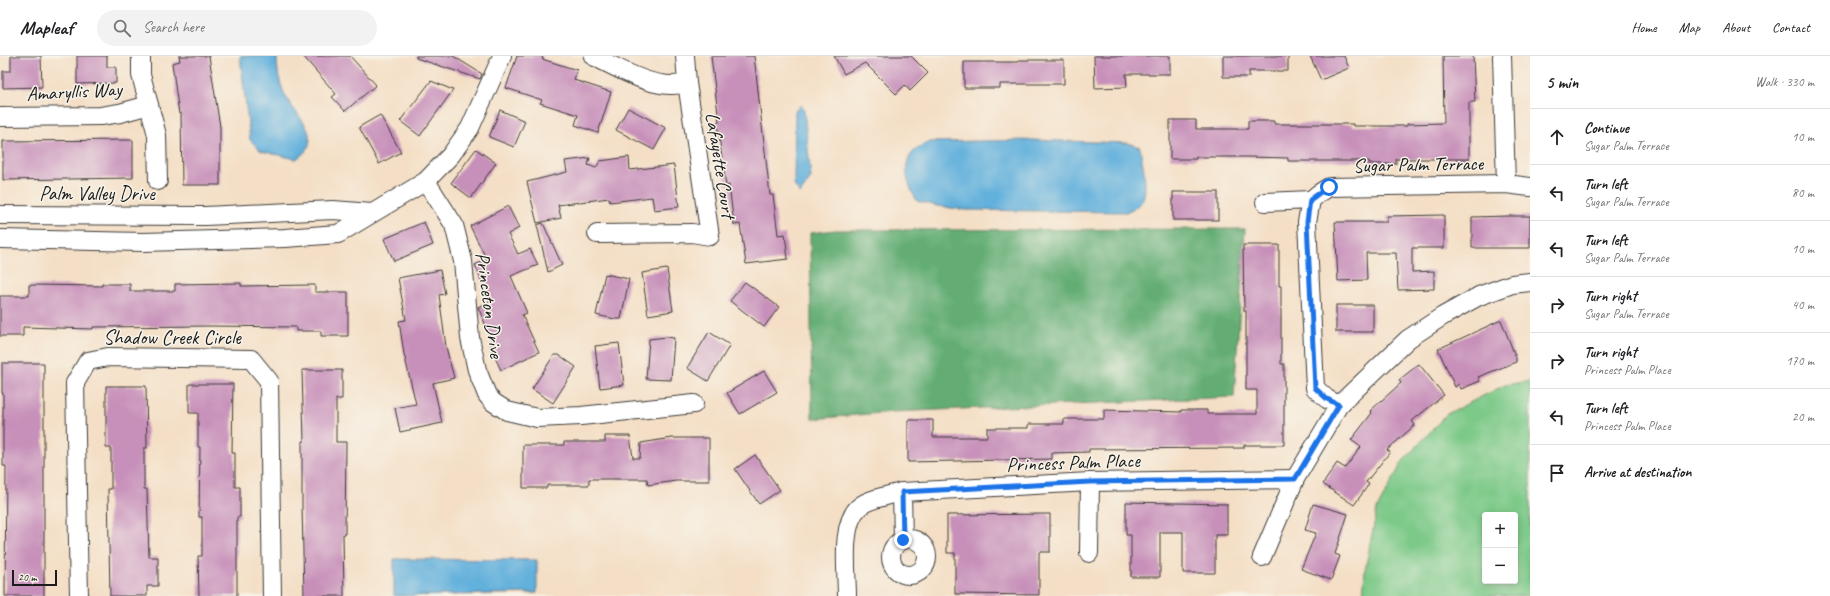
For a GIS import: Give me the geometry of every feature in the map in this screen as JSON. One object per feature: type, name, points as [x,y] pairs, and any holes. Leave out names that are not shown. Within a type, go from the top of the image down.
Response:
[{"type":"street","points":[[141,56],[141,75],[158,135],[158,181]]},
{"type":"street","points":[[0,239],[143,242],[285,238],[338,234],[426,181],[451,156],[470,128],[502,56]]},
{"type":"street","points":[[593,56],[650,81],[677,86],[687,83],[685,56]]},
{"type":"street","points":[[1502,56],[1506,184]]},
{"type":"street","name":"Lafayette Court","points":[[597,234],[692,233],[710,236],[687,83]]},
{"type":"street","name":"Amaryllis Way","points":[[0,117],[101,116],[120,113],[149,105]]},
{"type":"street","name":"Princeton Drive","points":[[426,181],[454,225],[463,261],[470,338],[477,370],[486,395],[493,402],[507,411],[537,418],[581,416],[694,404]]},
{"type":"street","name":"Sugar Palm Terrace","points":[[1310,200],[1329,187],[1506,184],[1530,186]]},
{"type":"street","points":[[1265,202],[1310,200],[1307,222],[1315,388],[1327,399],[1339,405]]},
{"type":"street","name":"Palm Valley Drive","points":[[0,215],[194,216],[333,210],[372,213]]},
{"type":"street","points":[[193,240],[194,216]]},
{"type":"street","points":[[1262,557],[1295,479],[1339,405],[1408,339],[1443,316],[1479,296],[1512,284],[1530,282]]},
{"type":"street","name":"Shadow Creek Circle","points":[[80,596],[76,383],[88,361],[108,357],[251,359],[269,381],[272,596]]},
{"type":"street","name":"Princess Palm Place","points":[[847,596],[846,536],[851,516],[860,506],[878,498],[902,492],[1090,482],[1295,479]]},
{"type":"street","points":[[1089,553],[1090,482]]},
{"type":"street","points":[[902,492],[903,540]]},
{"type":"green space","points":[[1245,229],[1234,397],[892,412],[812,419],[810,233],[836,230]]},
{"type":"green space","points":[[1530,381],[1530,596],[1363,596],[1365,570],[1377,509],[1403,461],[1447,414],[1505,385]]},
{"type":"water","points":[[240,56],[277,56],[279,76],[285,95],[307,128],[309,136],[309,144],[305,151],[296,159],[261,151],[250,140]]},
{"type":"water","points":[[801,105],[804,110],[811,178],[800,194],[794,185],[795,111]]},
{"type":"water","points":[[1032,140],[1127,143],[1140,147],[1145,182],[1142,201],[1137,206],[1126,212],[965,210],[937,206],[917,201],[912,192],[907,175],[909,159],[913,152],[930,142]]},
{"type":"water","points":[[394,559],[537,560],[537,593],[394,596]]},
{"type":"building","points":[[11,56],[41,56],[42,87],[3,88],[3,71],[11,71]]},
{"type":"building","points":[[77,56],[107,56],[107,67],[116,67],[116,83],[77,84]]},
{"type":"building","points":[[179,56],[209,56],[220,127],[220,185],[182,185],[181,113],[179,114],[172,63],[180,61]]},
{"type":"building","points":[[303,56],[350,56],[376,85],[345,111],[332,97],[336,94]]},
{"type":"building","points":[[416,56],[453,56],[482,74],[480,79],[416,58]]},
{"type":"building","points":[[517,56],[543,56],[542,59],[577,70],[574,80],[611,92],[598,133],[575,125],[578,115],[540,103],[542,100],[506,88]]},
{"type":"building","points":[[711,56],[754,56],[770,195],[773,195],[778,235],[785,234],[788,259],[746,264],[740,224],[734,225],[729,185],[726,186],[717,122],[719,122]]},
{"type":"building","points":[[834,56],[911,56],[928,73],[910,91],[905,85],[896,94],[865,63],[844,74]]},
{"type":"building","points":[[1094,56],[1170,56],[1170,74],[1126,74],[1127,87],[1095,88]]},
{"type":"building","points":[[1223,56],[1288,56],[1288,71],[1249,71],[1249,77],[1223,77]]},
{"type":"building","points":[[1310,56],[1344,56],[1349,68],[1321,80]]},
{"type":"building","points":[[1443,56],[1473,56],[1475,102],[1469,102],[1469,159],[1396,159],[1396,164],[1369,164],[1369,161],[1288,161],[1288,158],[1196,157],[1196,159],[1170,159],[1170,120],[1196,120],[1196,129],[1248,129],[1248,121],[1274,121],[1274,124],[1353,124],[1353,126],[1407,126],[1407,124],[1444,123]]},
{"type":"building","points":[[1019,60],[1064,60],[1064,84],[1000,84],[1000,88],[964,88],[964,62],[1019,62]]},
{"type":"building","points":[[431,81],[453,90],[420,136],[400,121]]},
{"type":"building","points":[[628,108],[666,128],[654,150],[616,130]]},
{"type":"building","points":[[500,110],[525,121],[514,147],[489,137]]},
{"type":"building","points":[[380,115],[401,152],[379,164],[359,127]]},
{"type":"building","points":[[133,140],[133,178],[3,180],[3,141]]},
{"type":"building","points":[[476,149],[496,163],[471,198],[451,183]]},
{"type":"building","points":[[629,157],[630,170],[674,165],[679,207],[654,210],[652,197],[610,202],[609,198],[558,205],[561,218],[537,223],[527,182],[567,172],[565,161],[590,158],[588,165],[596,168],[600,161]]},
{"type":"building","points":[[1173,192],[1218,192],[1218,220],[1173,220]]},
{"type":"building","points":[[508,206],[519,228],[508,234],[518,254],[530,249],[538,265],[511,276],[527,313],[522,315],[539,352],[501,370],[490,347],[494,345],[478,307],[491,301],[475,265],[487,260],[470,226]]},
{"type":"building","points":[[1444,215],[1444,248],[1412,248],[1412,272],[1434,271],[1434,289],[1398,290],[1396,253],[1366,253],[1367,280],[1338,281],[1335,222],[1387,222],[1387,216]]},
{"type":"building","points":[[1530,216],[1530,248],[1472,248],[1472,217]]},
{"type":"building","points":[[424,222],[433,245],[394,261],[384,239]]},
{"type":"building","points":[[543,223],[562,265],[548,272],[537,225]]},
{"type":"building","points":[[1243,245],[1279,245],[1279,286],[1281,286],[1281,364],[1284,364],[1284,445],[1244,445],[1244,448],[1089,449],[1089,452],[1051,453],[1051,459],[908,462],[908,420],[933,420],[933,437],[987,437],[987,428],[1028,428],[1028,424],[1064,424],[1064,419],[1104,419],[1104,410],[1181,412],[1181,410],[1207,410],[1207,414],[1257,414],[1257,390],[1246,390],[1246,311],[1244,311]]},
{"type":"building","points":[[667,269],[673,311],[648,315],[642,273]]},
{"type":"building","points":[[440,270],[445,294],[439,295],[446,347],[454,378],[433,383],[442,423],[400,432],[395,408],[416,404],[404,354],[399,321],[406,320],[398,278]]},
{"type":"building","points":[[605,274],[629,279],[621,319],[596,315]]},
{"type":"building","points":[[745,282],[779,307],[764,327],[730,301]]},
{"type":"building","points":[[241,283],[241,286],[315,285],[315,292],[348,292],[348,336],[321,336],[321,331],[296,331],[296,327],[211,326],[93,327],[93,329],[23,327],[23,336],[0,336],[0,296],[29,296],[29,285],[102,286],[102,284],[130,284],[130,291],[175,291],[175,284]]},
{"type":"building","points":[[1336,305],[1373,305],[1373,332],[1336,332]]},
{"type":"building","points":[[1501,320],[1516,358],[1516,362],[1478,377],[1480,381],[1461,389],[1459,384],[1455,387],[1438,349]]},
{"type":"building","points":[[709,332],[730,345],[708,381],[687,368]]},
{"type":"building","points":[[667,337],[674,338],[671,380],[646,379],[649,339]]},
{"type":"building","points":[[619,343],[624,385],[600,388],[595,346]]},
{"type":"building","points":[[554,355],[559,355],[576,367],[553,403],[532,389]]},
{"type":"building","points":[[2,363],[44,363],[44,596],[5,596],[6,466],[3,466]]},
{"type":"building","points":[[1419,364],[1444,395],[1412,421],[1415,425],[1387,450],[1390,452],[1366,482],[1369,484],[1354,505],[1323,484],[1337,463],[1345,468],[1361,447],[1351,440],[1372,413],[1370,411],[1401,383],[1399,380]]},
{"type":"building","points":[[302,370],[342,370],[342,399],[336,399],[336,442],[346,442],[345,534],[343,534],[344,596],[304,596],[302,442],[304,442]]},
{"type":"building","points":[[764,371],[777,392],[740,414],[727,393]]},
{"type":"building","points":[[189,384],[233,384],[232,453],[235,453],[235,487],[240,487],[240,517],[237,517],[237,596],[199,596],[198,556],[202,556],[202,517],[199,517],[200,447],[198,447],[198,413],[189,413]]},
{"type":"building","points":[[106,386],[146,386],[147,448],[144,448],[144,489],[147,489],[149,557],[158,557],[158,586],[147,586],[147,596],[110,596],[108,489],[111,489],[111,448],[106,448]]},
{"type":"building","points":[[605,436],[630,436],[633,458],[640,458],[641,443],[672,438],[709,438],[709,481],[676,481],[648,485],[647,479],[589,479],[589,485],[547,485],[547,488],[523,488],[523,445],[564,445],[564,442],[605,442]]},
{"type":"building","points":[[755,455],[780,490],[759,504],[735,469]]},
{"type":"building","points":[[1126,502],[1227,504],[1227,535],[1215,535],[1215,573],[1183,573],[1183,532],[1160,532],[1160,577],[1131,577],[1131,535],[1126,535]]},
{"type":"building","points":[[1313,504],[1348,514],[1335,554],[1340,556],[1331,580],[1301,569],[1316,533],[1305,530]]},
{"type":"building","points":[[1050,514],[1050,552],[1039,552],[1039,595],[955,594],[955,553],[947,553],[947,515]]},
{"type":"route","points":[[903,540],[902,492],[1090,482],[1295,479],[1339,405],[1327,399],[1315,388],[1310,298],[1307,222],[1310,200],[1329,187]]}]
